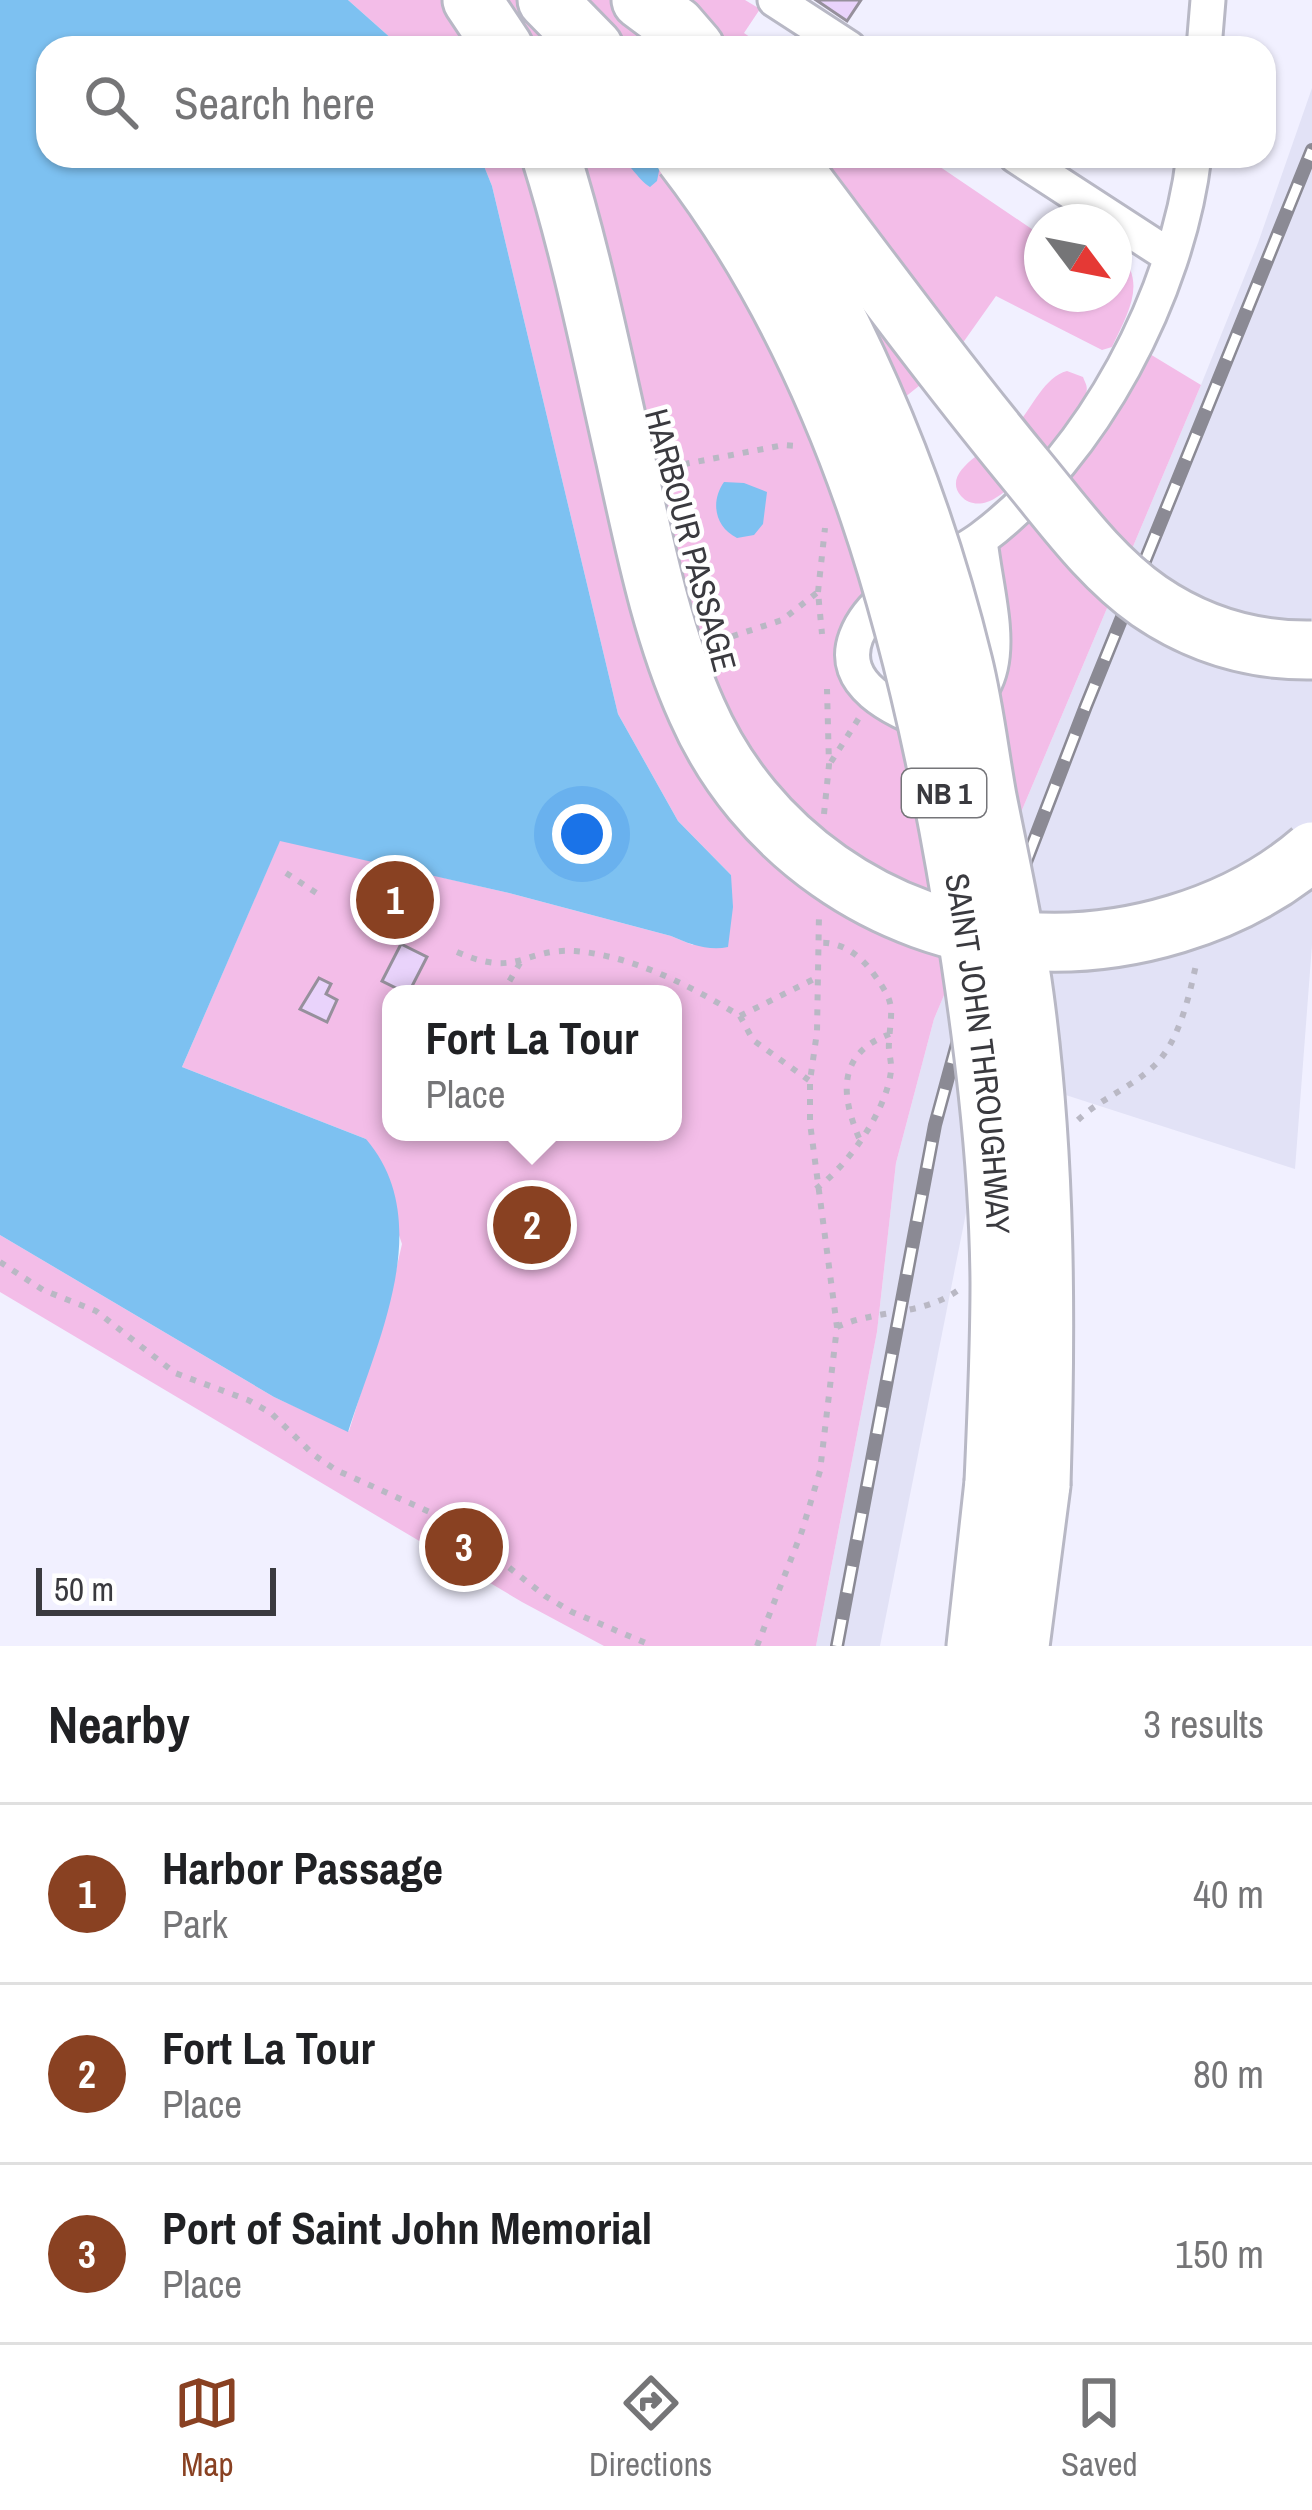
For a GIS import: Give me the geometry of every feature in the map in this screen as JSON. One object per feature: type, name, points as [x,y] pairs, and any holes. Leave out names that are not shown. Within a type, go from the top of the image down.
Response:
[{"type":"highway","points":[[472,0],[495,36]]},
{"type":"highway","points":[[547,0],[582,36]]},
{"type":"highway","points":[[616,0],[649,36]]},
{"type":"highway","points":[[641,0],[685,36]]},
{"type":"highway","points":[[554,168],[679,668],[723,760],[785,837],[898,913],[948,929],[1044,943],[1139,934],[1227,906],[1312,851]]},
{"type":"highway","name":"SAINT JOHN THROUGHWAY","points":[[693,168],[776,297],[832,419],[904,619],[918,677],[948,818],[986,1077],[1017,1484],[1021,1646]]},
{"type":"highway","name":"SAINT JOHN THROUGHWAY","points":[[750,168],[816,275],[876,402],[924,532],[963,664],[1024,993],[1044,1303],[1017,1484],[976,1646]]},
{"type":"highway","points":[[793,168],[959,387],[1117,576],[1166,611],[1215,636],[1284,651],[1312,650]]},
{"type":"street","points":[[775,0],[830,36]]},
{"type":"street","points":[[1205,36],[1208,0]]},
{"type":"street","points":[[1034,168],[1170,256]]},
{"type":"street","points":[[980,540],[994,666],[982,694],[953,718],[929,724],[874,695],[860,679],[852,657],[856,637],[868,614],[898,588],[980,540],[1057,467],[1080,436],[1135,345],[1170,256],[1193,168]]},
{"type":"path","points":[[701,460],[784,445],[808,448]]},
{"type":"path","points":[[700,646],[782,620],[818,592],[822,639]]},
{"type":"path","points":[[810,805],[823,823],[829,766],[827,686]]},
{"type":"path","points":[[829,766],[874,695]]},
{"type":"path","points":[[286,873],[321,896]]},
{"type":"path","points":[[757,1646],[802,1532],[820,1471],[837,1327],[817,1189],[810,1081],[817,1032],[820,903]]},
{"type":"path","points":[[1073,1125],[1157,1064],[1190,993],[1202,940]]},
{"type":"path","points":[[817,1189],[844,1168],[882,1100],[891,1070],[895,1011],[862,957],[832,942],[818,944]]},
{"type":"path","points":[[457,952],[491,964],[573,951],[614,959],[700,991],[740,1016],[753,1040],[810,1081]]},
{"type":"path","points":[[507,985],[520,963]]},
{"type":"path","points":[[740,1016],[818,977]]},
{"type":"path","points":[[860,1140],[845,1090],[851,1064],[866,1043],[890,1034]]},
{"type":"path","points":[[0,1262],[23,1280],[97,1311],[175,1373],[271,1413],[336,1470],[452,1522],[572,1612],[653,1646]]},
{"type":"path","points":[[837,1327],[874,1314],[940,1304],[962,1288]]},
{"type":"shaded area","points":[[348,0],[745,0],[760,9],[744,33],[748,36],[388,36]]},
{"type":"shaded area","points":[[1312,88],[1312,945],[1295,1169],[994,1072],[880,1646],[816,1646],[877,1332],[896,1163],[934,1019],[1201,385],[1258,243]]},
{"type":"shaded area","points":[[485,168],[942,168],[1024,224],[1024,310],[996,296],[950,361],[889,410],[907,507],[852,657],[929,724],[980,540],[1135,345],[1201,385],[934,1019],[896,1163],[877,1332],[816,1646],[604,1646],[0,1292],[0,1235],[274,1397],[349,1431],[402,1244],[366,1139],[182,1067],[280,840],[509,893],[693,945],[731,875],[678,821],[618,714]]},
{"type":"shaded area","points":[[1027,312],[1127,312],[1112,347],[1102,350]]},
{"type":"shaded area","points":[[1067,371],[1083,377],[1087,391],[1059,438],[998,496],[980,503],[964,499],[956,487],[962,470],[1013,430],[1049,382]]},
{"type":"water","points":[[0,0],[348,0],[388,36],[36,36],[36,168],[485,168],[618,714],[678,821],[731,875],[728,947],[699,946],[509,893],[280,841],[182,1067],[366,1139],[387,1172],[397,1207],[394,1283],[348,1432],[274,1397],[0,1235]]},
{"type":"water","points":[[631,168],[660,168],[650,187]]},
{"type":"water","points":[[724,482],[767,492],[763,524],[754,535],[737,538],[720,521],[717,498]]},
{"type":"building","points":[[816,0],[861,0],[847,21]]},
{"type":"building","points":[[401,944],[427,957],[413,985],[382,981]]},
{"type":"building","points":[[319,978],[331,984],[326,994],[337,1000],[327,1022],[300,1009]]},
{"type":"railway","points":[[837,1646],[935,1125],[960,1033],[1086,706],[1312,150]]},
{"type":"place","name":"Harbor Passage","points":[[395,900]]},
{"type":"place","name":"Fort La Tour","points":[[532,1225]]},
{"type":"place","name":"Port of Saint John Memorial","points":[[464,1547]]}]
